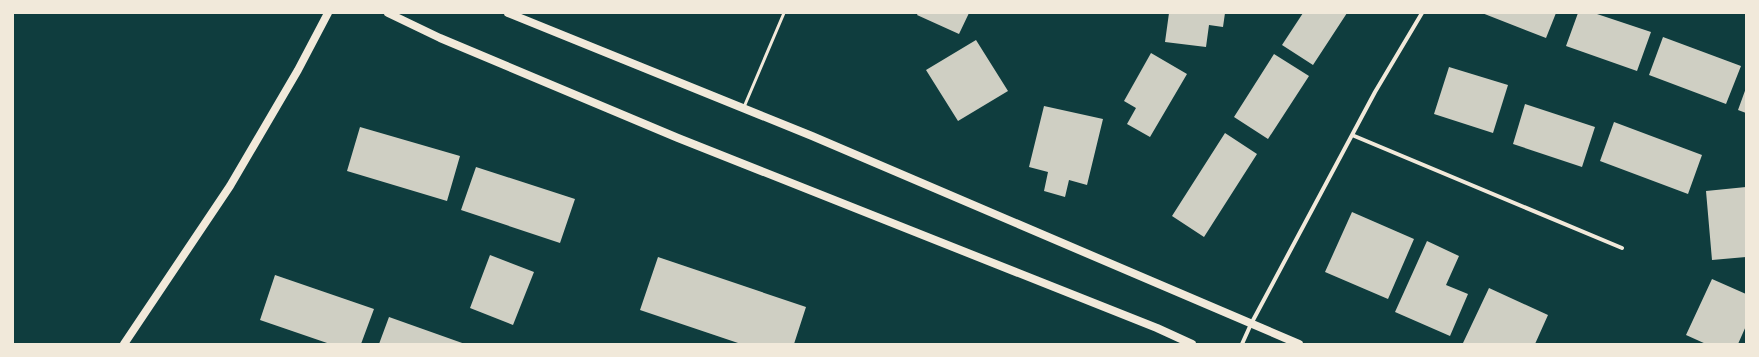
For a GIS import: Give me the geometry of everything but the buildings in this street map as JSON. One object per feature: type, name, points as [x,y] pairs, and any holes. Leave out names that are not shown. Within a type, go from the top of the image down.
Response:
[{"type":"main road","points":[[124,344],[230,186],[298,70],[328,13]]},
{"type":"main road","points":[[388,13],[440,38],[678,138],[1143,322],[1192,344]]},
{"type":"main road","points":[[508,13],[812,136],[1298,344]]},
{"type":"street","points":[[1242,344],[1251,324],[1375,92],[1422,13]]},
{"type":"street","points":[[1352,135],[1622,248]]},
{"type":"lane","points":[[743,109],[784,13]]}]
